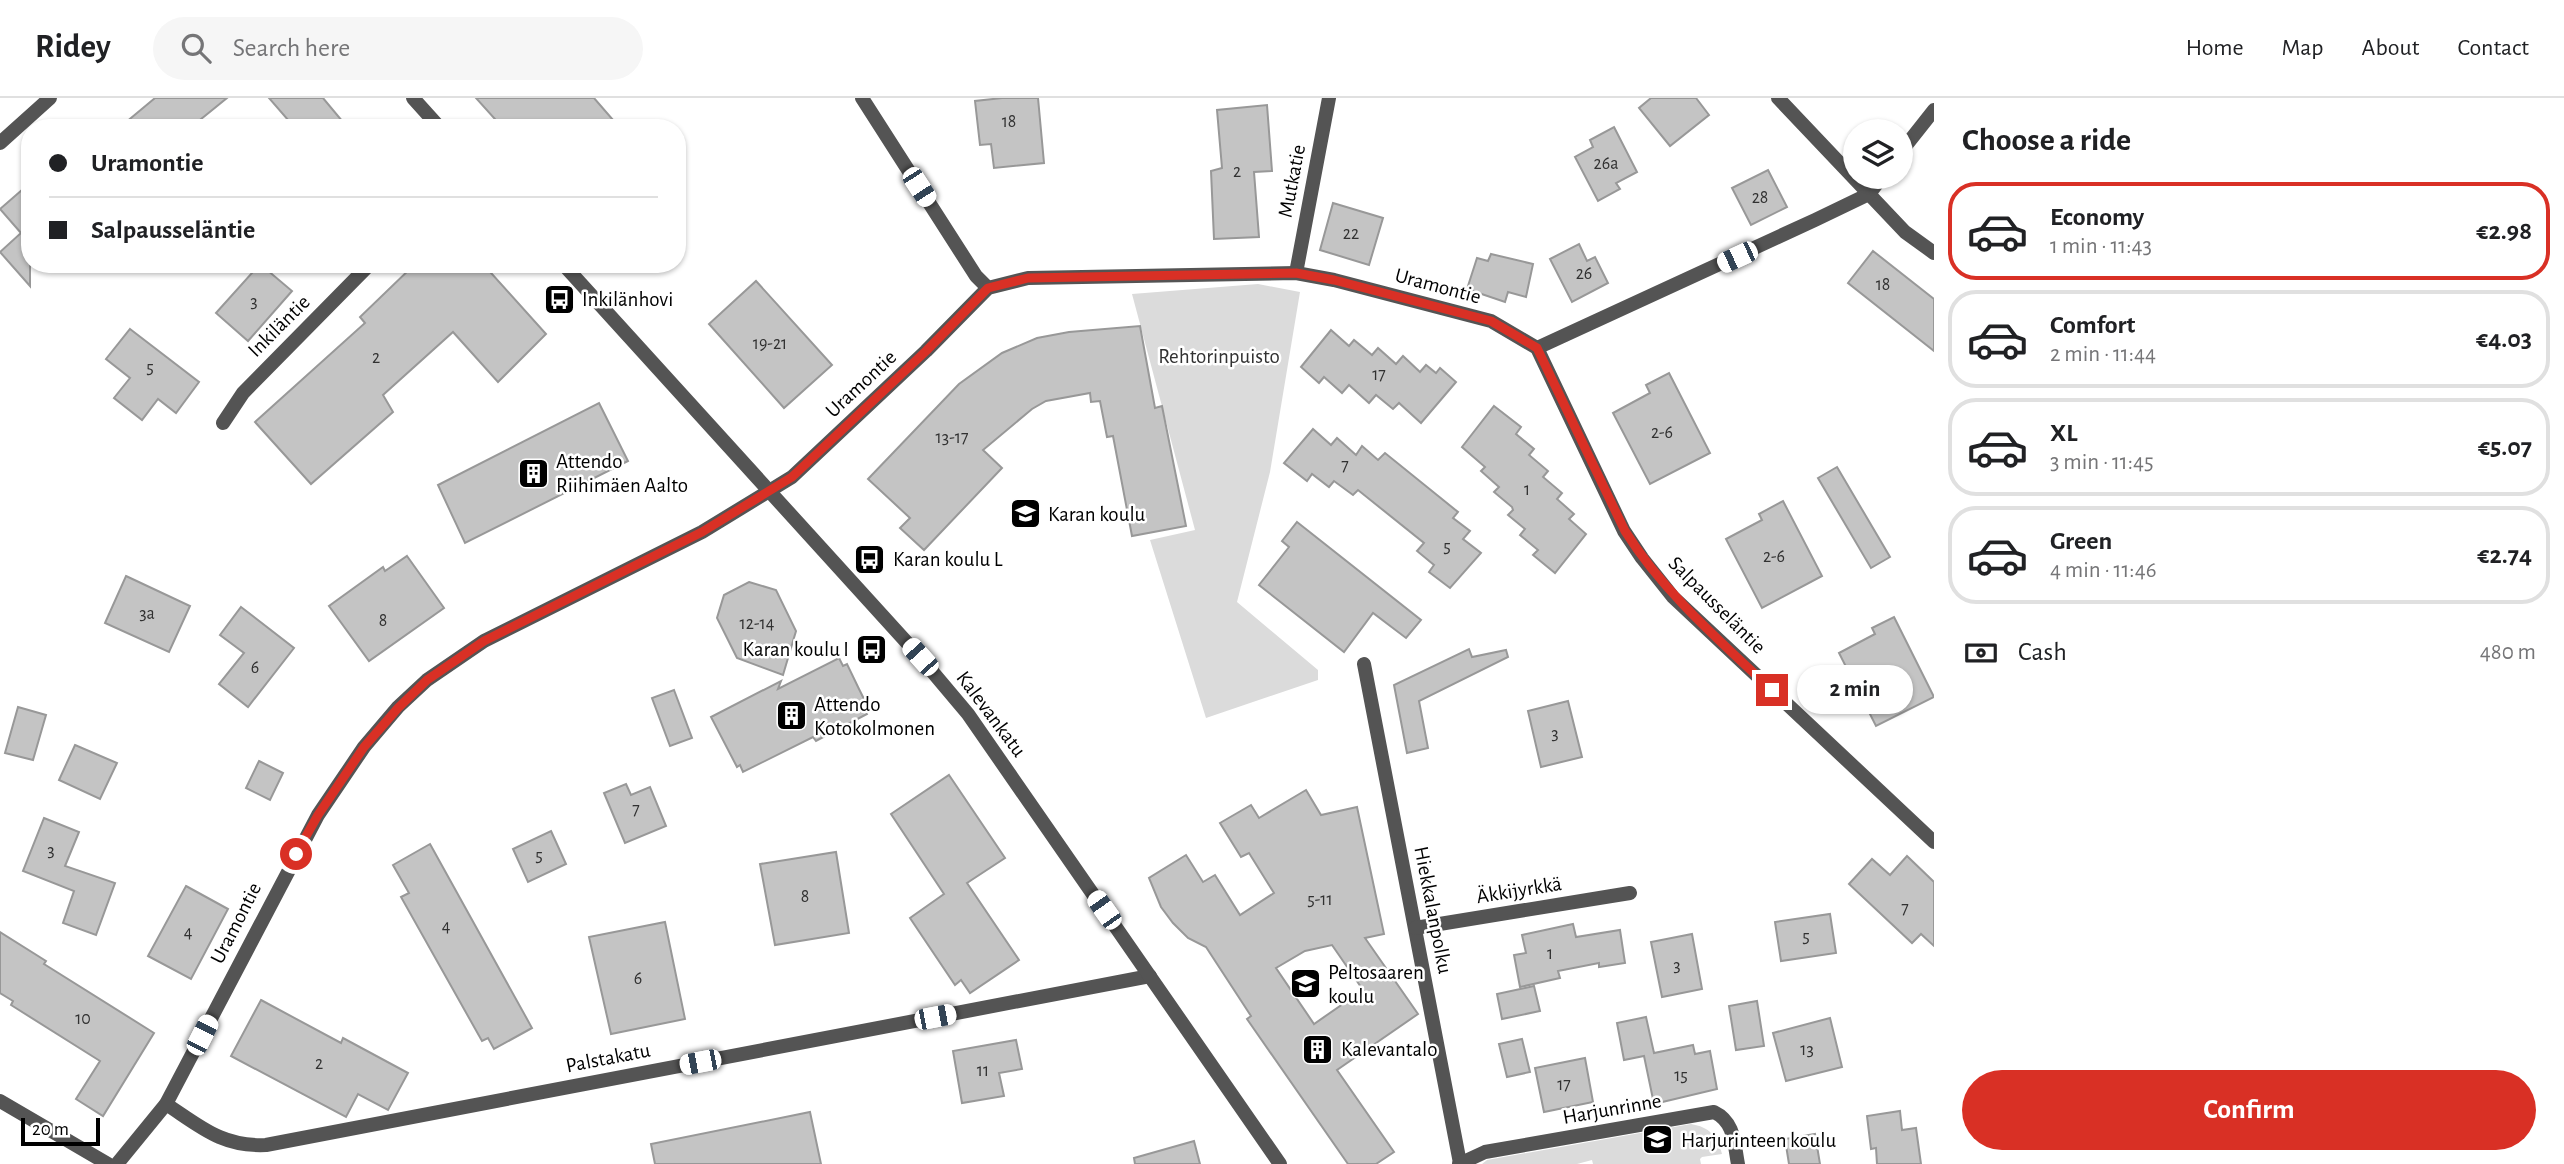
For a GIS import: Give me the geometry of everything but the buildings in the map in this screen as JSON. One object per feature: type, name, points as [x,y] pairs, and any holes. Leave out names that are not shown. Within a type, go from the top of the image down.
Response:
[{"type":"street","points":[[27,119],[50,98]]},
{"type":"street","points":[[413,98],[432,119]]},
{"type":"street","points":[[862,98],[975,276],[988,288]]},
{"type":"street","name":"Mutkatie","points":[[1296,273],[1329,98]]},
{"type":"street","points":[[1778,98],[1905,232],[1934,253]]},
{"type":"street","points":[[1913,137],[1934,110]]},
{"type":"street","points":[[0,143],[21,124]]},
{"type":"street","points":[[1537,348],[1636,305],[1869,194],[1873,189]]},
{"type":"street","name":"Inkiläntie","points":[[223,423],[243,393],[361,273]]},
{"type":"street","name":"Kalevankatu","points":[[571,273],[920,657],[968,714],[1280,1164]]},
{"type":"street","name":"Uramontie","points":[[117,1164],[166,1104],[318,815],[364,747],[398,708],[427,680],[484,641],[702,532],[792,477],[926,351],[988,288],[1028,278],[1296,273],[1334,280],[1491,321],[1537,348]]},
{"type":"street","name":"Salpausseläntie","points":[[1537,348],[1625,531],[1642,558],[1673,597],[1934,842]]},
{"type":"street","name":"Hiekkalanpolku","points":[[1364,664],[1460,1164]]},
{"type":"street","name":"Äkkijyrkkä","points":[[1415,928],[1630,893]]},
{"type":"street","name":"Palstakatu","points":[[166,1104],[213,1135],[232,1143],[266,1145],[1150,976]]},
{"type":"street","points":[[0,1101],[108,1164]]},
{"type":"street","name":"Harjunrinne","points":[[1460,1164],[1485,1152],[1714,1112],[1723,1116],[1729,1124],[1738,1164]]},
{"type":"green space","name":"Rehtorinpuisto","points":[[1258,284],[1300,292],[1270,472],[1237,602],[1318,670],[1318,680],[1206,718],[1150,540],[1195,530],[1132,294]]},
{"type":"green space","name":"Harjurinteen koulu","points":[[1691,1124],[1712,1133],[1722,1154],[1702,1157],[1701,1164],[1593,1164],[1592,1160],[1577,1164],[1482,1164],[1487,1160]]},
{"type":"place","name":"Inkilänhovi","points":[[559,299]]},
{"type":"place","name":"Attendo Riihimäen Aalto","points":[[533,473]]},
{"type":"place","name":"Karan koulu","points":[[1025,514]]},
{"type":"place","name":"Karan koulu L","points":[[870,559]]},
{"type":"place","name":"Karan koulu I","points":[[872,649]]},
{"type":"place","name":"Attendo Kotokolmonen","points":[[791,716]]},
{"type":"place","name":"Peltosaaren koulu","points":[[1305,984]]},
{"type":"place","name":"Kalevantalo","points":[[1318,1049]]},
{"type":"place","name":"Harjurinteen koulu","points":[[1658,1140]]},
{"type":"route","points":[[296,854],[318,815],[364,747],[427,680],[484,641],[702,532],[792,477],[926,351],[988,288],[1028,278],[1296,273],[1334,280],[1491,321],[1516,334],[1537,348],[1625,531],[1642,558],[1673,597],[1772,690]]}]
